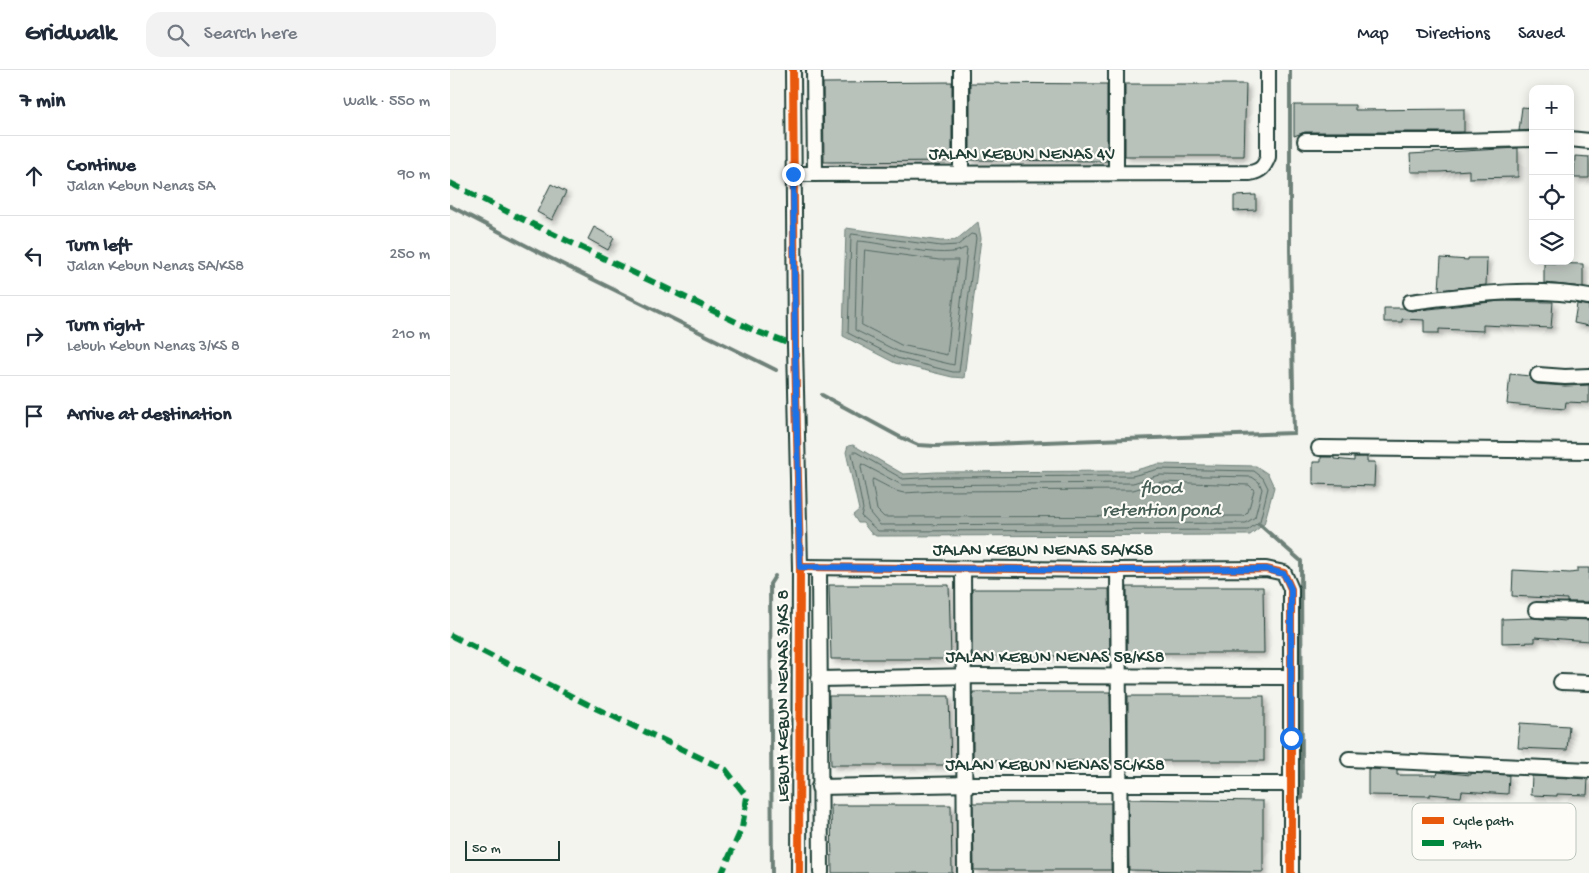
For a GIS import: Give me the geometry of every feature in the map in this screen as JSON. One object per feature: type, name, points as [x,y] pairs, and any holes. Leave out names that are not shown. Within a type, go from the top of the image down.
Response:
[{"type":"street","name":"LEBUH KEBUN NENAS 3/KS 8","points":[[793,70],[795,346],[800,567],[799,873]]},
{"type":"street","points":[[814,70],[815,174]]},
{"type":"street","points":[[961,70],[962,173]]},
{"type":"street","points":[[1116,70],[1116,173]]},
{"type":"street","name":"JALAN KEBUN NENAS 4V","points":[[793,174],[1250,173],[1258,171],[1264,166],[1268,157],[1268,70]]},
{"type":"street","points":[[1305,141],[1529,139]]},
{"type":"street","points":[[1574,139],[1589,141]]},
{"type":"street","points":[[1410,302],[1494,293],[1569,293],[1589,297]]},
{"type":"street","points":[[1538,375],[1589,376]]},
{"type":"street","points":[[1319,448],[1589,450]]},
{"type":"street","name":"JALAN KEBUN NENAS 5A/KS8","points":[[800,567],[1118,570],[1266,569],[1284,574],[1291,589],[1290,677]]},
{"type":"street","points":[[819,568],[820,873]]},
{"type":"street","points":[[964,569],[965,873]]},
{"type":"street","points":[[1118,570],[1120,873]]},
{"type":"street","points":[[1536,610],[1589,611]]},
{"type":"street","name":"JALAN KEBUN NENAS 5B/KS8","points":[[819,679],[964,676],[1290,677]]},
{"type":"street","points":[[1290,677],[1291,873]]},
{"type":"street","points":[[1561,682],[1589,683]]},
{"type":"street","points":[[1349,759],[1589,770]]},
{"type":"street","name":"JALAN KEBUN NENAS 5C/KS8","points":[[819,787],[1290,784]]},
{"type":"water","points":[[978,222],[981,238],[964,378],[952,377],[895,363],[843,336],[846,228],[941,241],[956,240]]},
{"type":"water","name":"flood retention pond","points":[[853,445],[903,474],[936,472],[1132,471],[1158,464],[1256,466],[1268,474],[1274,487],[1264,524],[1250,535],[876,536],[863,523],[858,523],[853,515],[859,510],[846,452],[848,446]]},
{"type":"building","points":[[952,82],[952,161],[824,162],[823,83]]},
{"type":"building","points":[[970,83],[1107,84],[1107,161],[970,160]]},
{"type":"building","points":[[1125,84],[1246,84],[1244,156],[1125,156]]},
{"type":"building","points":[[1294,105],[1355,105],[1355,110],[1464,109],[1464,132],[1305,132],[1294,136]]},
{"type":"building","points":[[1522,107],[1529,108],[1529,130],[1519,131]]},
{"type":"building","points":[[1518,148],[1518,177],[1469,178],[1469,170],[1411,172],[1410,154]]},
{"type":"building","points":[[1575,156],[1589,157],[1589,178],[1574,178]]},
{"type":"building","points":[[551,184],[566,192],[552,220],[537,212]]},
{"type":"building","points":[[1256,195],[1256,210],[1234,211],[1234,196]]},
{"type":"building","points":[[594,227],[614,238],[608,250],[588,239]]},
{"type":"building","points":[[1441,258],[1468,260],[1468,258],[1487,258],[1486,285],[1439,290]]},
{"type":"building","points":[[1583,264],[1583,287],[1544,283],[1544,265]]},
{"type":"building","points":[[1500,301],[1553,302],[1551,328],[1483,325],[1483,331],[1439,329],[1439,333],[1424,333],[1424,320],[1402,319],[1402,322],[1384,322],[1384,308],[1404,308],[1411,311]]},
{"type":"building","points":[[1577,304],[1589,306],[1589,326],[1574,323]]},
{"type":"building","points":[[1510,374],[1530,376],[1533,382],[1537,384],[1589,385],[1589,403],[1566,402],[1565,409],[1507,404]]},
{"type":"building","points":[[1321,457],[1334,457],[1334,459],[1354,461],[1354,457],[1367,457],[1367,462],[1375,462],[1374,486],[1313,484],[1313,462],[1321,462]]},
{"type":"building","points":[[1577,568],[1589,568],[1589,602],[1567,602],[1567,599],[1512,596],[1513,570],[1570,573],[1577,572]]},
{"type":"building","points":[[829,585],[949,585],[951,659],[831,659]]},
{"type":"building","points":[[1127,587],[1263,587],[1264,653],[1127,653]]},
{"type":"building","points":[[972,589],[1109,589],[1110,656],[972,656]]},
{"type":"building","points":[[1533,618],[1565,621],[1565,619],[1589,620],[1589,641],[1535,637],[1535,642],[1502,643],[1502,619]]},
{"type":"building","points":[[973,692],[1110,692],[1111,761],[973,761]]},
{"type":"building","points":[[829,696],[949,696],[951,765],[831,765]]},
{"type":"building","points":[[1128,696],[1264,696],[1264,761],[1128,761]]},
{"type":"building","points":[[1520,723],[1569,726],[1567,750],[1518,748]]},
{"type":"building","points":[[1368,769],[1397,770],[1397,775],[1437,775],[1438,772],[1471,775],[1471,773],[1509,775],[1508,794],[1462,791],[1461,797],[1430,794],[1430,796],[1368,795]]},
{"type":"building","points":[[1532,776],[1588,779],[1587,795],[1531,795]]},
{"type":"building","points":[[1128,799],[1263,801],[1263,872],[1129,870]]},
{"type":"building","points":[[973,803],[1111,803],[1111,870],[974,870]]},
{"type":"building","points":[[831,805],[951,805],[952,873],[832,873]]},
{"type":"waterway","points":[[822,395],[918,445],[935,446],[1294,433],[1290,250],[1290,70]]},
{"type":"waterway","points":[[450,206],[550,258],[776,370]]},
{"type":"waterway","points":[[1259,524],[1301,561],[1302,798]]},
{"type":"waterway","points":[[772,873],[770,584],[775,576]]},
{"type":"marked path","points":[[450,183],[753,330],[795,346]]},
{"type":"marked path","points":[[450,635],[587,704],[726,770],[747,797],[742,828],[722,873]]},
{"type":"cycle path","points":[[793,70],[795,346],[800,567],[799,873]]},
{"type":"cycle path","points":[[800,567],[1118,570],[1266,569],[1284,573],[1291,589],[1291,873]]},
{"type":"route","points":[[793,174],[800,567],[1118,570],[1266,569],[1284,574],[1291,589],[1291,738]]}]
